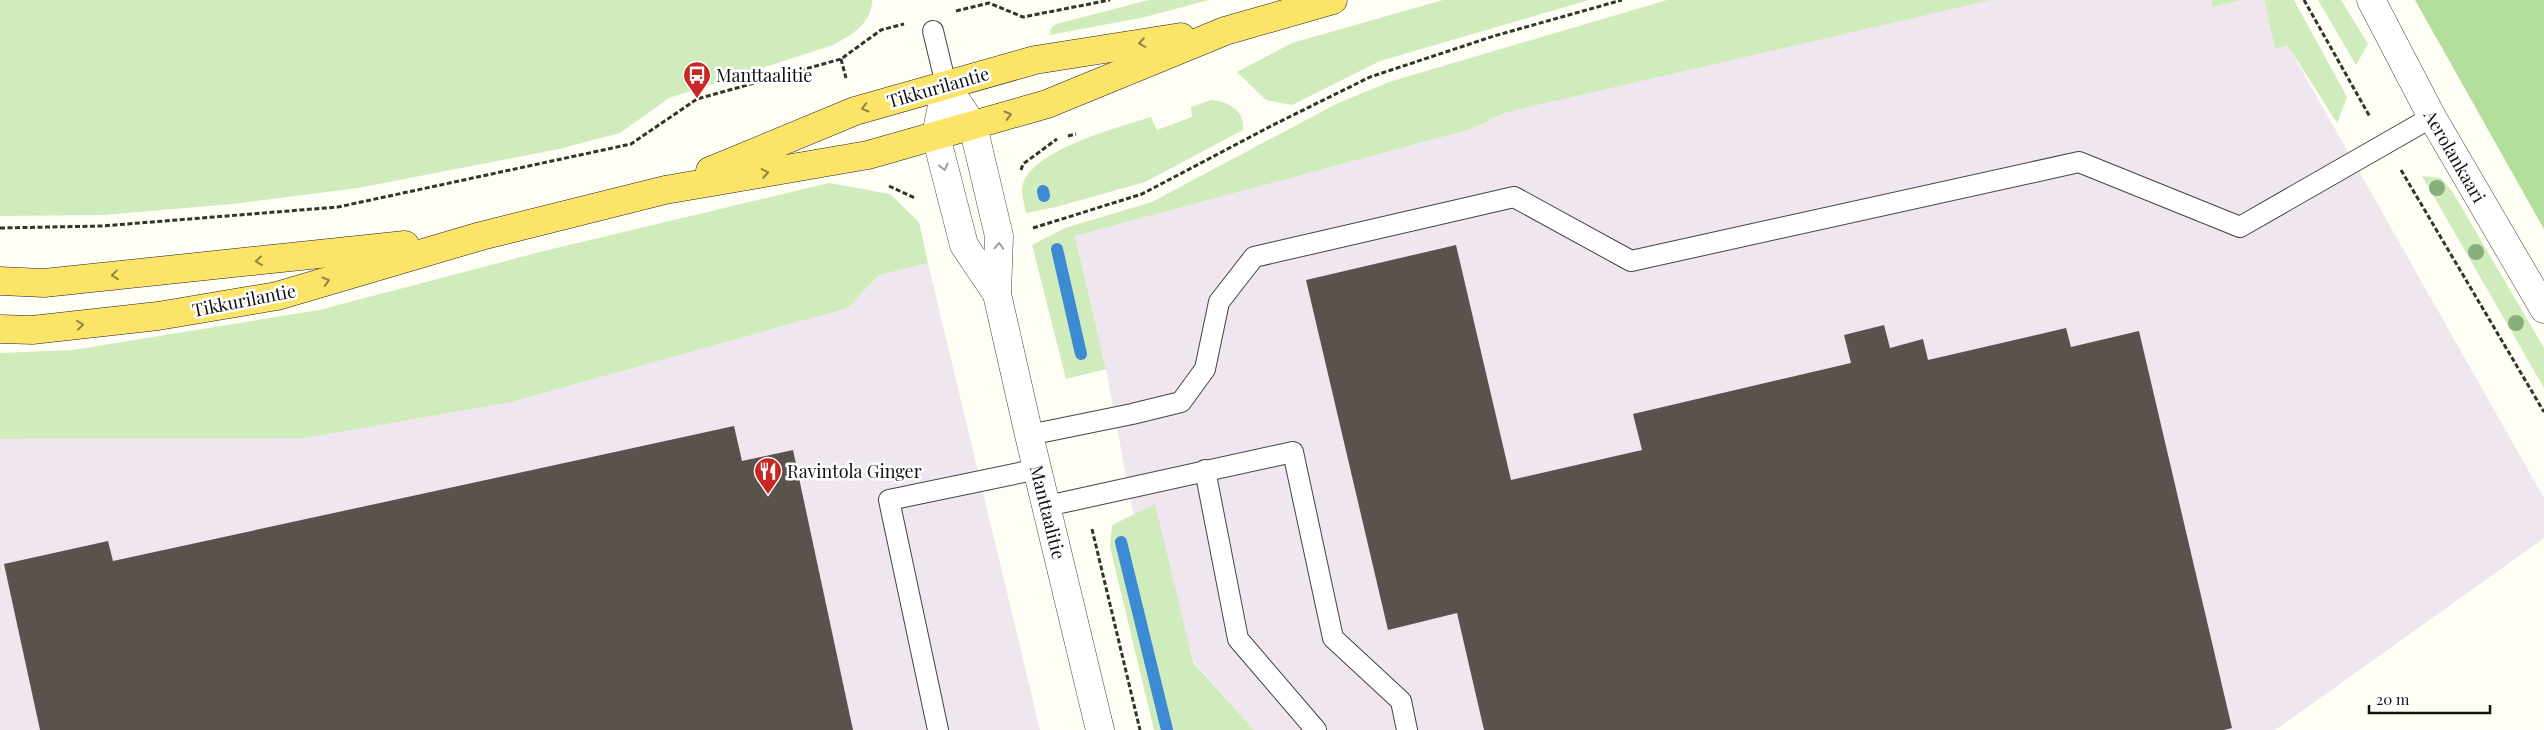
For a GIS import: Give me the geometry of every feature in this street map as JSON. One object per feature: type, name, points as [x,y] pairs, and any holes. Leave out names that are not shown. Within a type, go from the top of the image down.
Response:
[{"type":"main road","name":"Tikkurilantie","points":[[665,190],[855,111],[946,85],[1035,60],[1225,30],[1332,0]]},
{"type":"main road","name":"Tikkurilantie","points":[[0,329],[32,330],[158,316],[277,296],[481,236],[665,190],[868,155],[1047,104],[1225,30]]},
{"type":"main road","name":"Tikkurilantie","points":[[0,281],[44,283],[481,236]]},
{"type":"street","name":"Aerolankaari","points":[[2371,0],[2432,117],[2544,309]]},
{"type":"street","name":"Manttaalitie","points":[[946,85],[973,126],[1000,236],[997,294],[1100,730]]},
{"type":"street","name":"Manttaalitie","points":[[946,85],[936,136],[964,245],[997,294]]},
{"type":"lane","points":[[933,30],[946,85]]},
{"type":"lane","points":[[1029,435],[1181,402],[1205,369],[1219,302],[1254,258],[1514,197],[1632,261],[2079,162],[2240,227],[2432,117]]},
{"type":"lane","points":[[1047,506],[1293,452],[1332,638],[1401,701],[1407,730]]},
{"type":"lane","points":[[938,730],[889,500],[1038,469]]},
{"type":"lane","points":[[1205,470],[1238,639],[1316,730]]},
{"type":"path","points":[[989,3],[1023,17],[1110,0]]},
{"type":"path","points":[[1028,229],[1142,194],[1271,126],[1370,77],[1494,36],[1622,0]]},
{"type":"path","points":[[2304,0],[2386,144],[2544,412]]},
{"type":"path","points":[[0,228],[102,226],[338,207],[631,144],[698,99],[841,59],[881,30]]},
{"type":"path","points":[[1020,172],[1023,164],[1057,139],[1076,134]]},
{"type":"shaded area","points":[[1990,0],[2211,0],[2212,7],[2242,0],[2264,0],[2275,49],[2288,46],[2544,498],[2544,538],[2275,730],[1254,730],[1152,614],[1106,369],[1075,236],[1472,129],[1504,113]]},
{"type":"shaded area","points":[[928,263],[1040,730],[0,730],[0,439],[305,438],[508,403],[848,308],[879,275]]},
{"type":"green space","points":[[0,0],[872,0],[869,15],[865,22],[854,32],[833,45],[669,98],[620,133],[559,149],[358,188],[232,204],[104,215],[0,216]]},
{"type":"green space","points":[[1149,0],[1209,0],[1145,17],[1050,35],[1051,28],[1056,24]]},
{"type":"green space","points":[[1443,0],[1589,0],[1380,61],[1292,105],[1266,100],[1237,72],[1292,43]]},
{"type":"green space","points":[[1667,0],[1991,0],[1504,113],[1472,129],[1075,236],[1106,369],[1066,379],[1032,245],[1065,228],[1152,202],[1336,104],[1389,82]]},
{"type":"green space","points":[[2211,0],[2242,0],[2212,7]]},
{"type":"green space","points":[[2264,0],[2294,0],[2347,97],[2337,123],[2288,46],[2275,49]]},
{"type":"green space","points":[[2318,0],[2341,0],[2368,44],[2356,65]]},
{"type":"green space","points":[[2415,0],[2544,0],[2544,229]]},
{"type":"green space","points":[[1211,100],[1223,102],[1234,108],[1242,117],[1243,130],[1145,182],[1056,207],[1026,213],[1022,190],[1027,176],[1039,164],[1056,152],[1097,134],[1151,117],[1157,130],[1192,117],[1191,107]]},
{"type":"green space","points":[[2422,176],[2441,178],[2452,191],[2544,348],[2544,388]]},
{"type":"green space","points":[[829,183],[890,194],[919,222],[928,263],[879,275],[848,308],[508,403],[305,438],[0,439],[0,353],[73,350],[319,310],[544,251]]},
{"type":"green space","points":[[1155,504],[1193,662],[1254,730],[1154,730],[1110,547],[1112,525]]},
{"type":"building","points":[[1456,245],[1511,480],[1642,450],[1633,414],[1851,363],[1844,335],[1884,325],[1890,348],[1923,339],[1928,360],[2066,328],[2071,347],[2139,331],[2232,728],[2224,730],[1484,730],[1457,613],[1388,630],[1306,280]]},
{"type":"building","points":[[734,426],[742,461],[793,450],[853,730],[40,730],[4,564],[108,541],[113,561]]},
{"type":"waterway","points":[[1043,191],[1044,196]]},
{"type":"waterway","points":[[1057,249],[1081,354]]},
{"type":"waterway","points":[[1121,542],[1167,730]]},
{"type":"place","name":"Manttaalitie","points":[[697,99]]},
{"type":"place","name":"Ravintola Ginger","points":[[768,495]]}]
